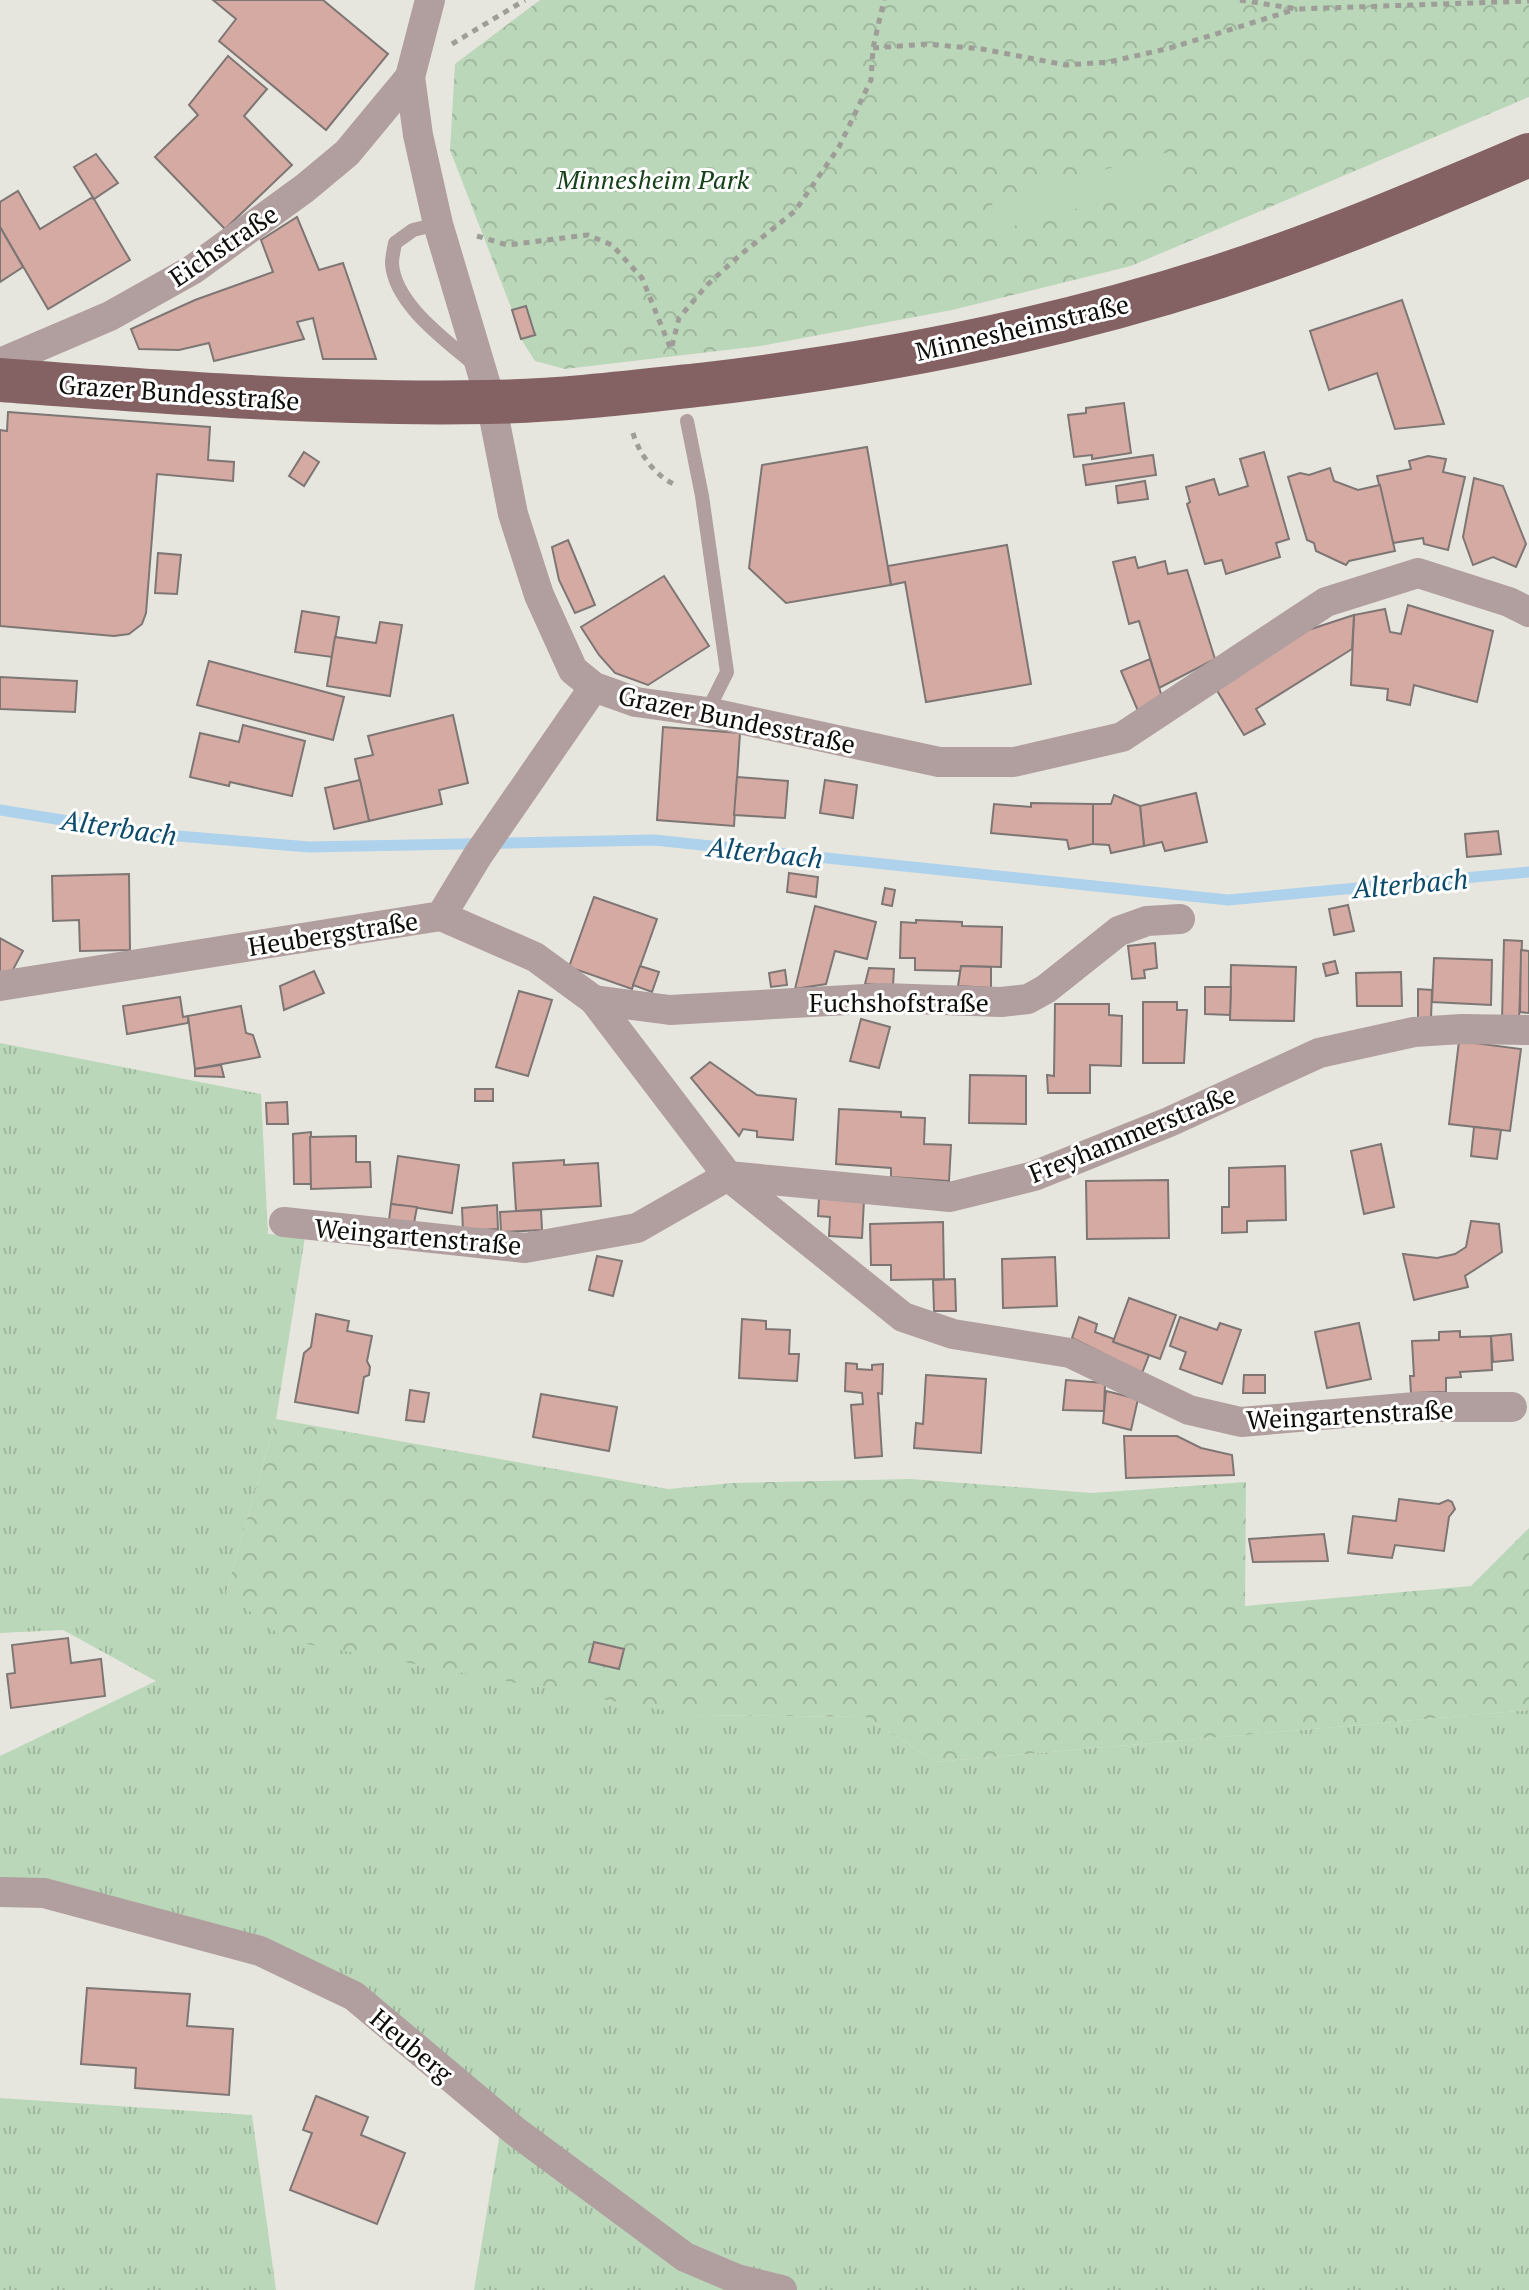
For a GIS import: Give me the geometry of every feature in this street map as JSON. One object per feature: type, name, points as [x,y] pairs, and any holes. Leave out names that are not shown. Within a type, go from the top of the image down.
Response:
[{"type":"main road","name":"Minnesheimstraße","points":[[486,387],[623,393],[806,372],[1040,328],[1212,279],[1295,251],[1529,155]]},
{"type":"main road","name":"Grazer Bundesstraße","points":[[0,380],[291,401],[486,387]]},
{"type":"street","name":"Eichstraße","points":[[430,0],[410,77],[418,135],[438,224],[486,387]]},
{"type":"street","name":"Eichstraße","points":[[0,363],[110,316],[215,254],[347,153],[410,77]]},
{"type":"street","name":"Grazer Bundesstraße","points":[[486,387],[513,514],[539,595],[573,670],[594,687],[636,702],[707,712],[939,762],[1014,762],[1122,737],[1326,602],[1418,573],[1509,602],[1529,612]]},
{"type":"street","name":"Heubergstraße","points":[[0,986],[441,916],[478,855],[594,687]]},
{"type":"street","name":"Weingartenstraße","points":[[441,916],[535,957],[594,1000],[728,1176],[903,1317],[953,1334],[1070,1353],[1189,1410],[1241,1422],[1415,1407],[1512,1407]]},
{"type":"street","name":"Fuchshofstraße","points":[[594,1000],[670,1010],[883,998],[1001,1002],[1028,999],[1046,989],[1119,931],[1147,921],[1180,919]]},
{"type":"street","name":"Freyhammerstraße","points":[[728,1176],[950,1197],[1034,1176],[1169,1122],[1319,1053],[1414,1032],[1529,1030]]},
{"type":"street","name":"Weingartenstraße","points":[[284,1222],[525,1248],[637,1228],[728,1176]]},
{"type":"street","name":"Heuberg","points":[[0,1892],[44,1893],[260,1951],[354,1996],[515,2131],[685,2257],[737,2279],[782,2290]]},
{"type":"lane","points":[[438,224],[413,230],[395,243],[392,264],[399,285],[421,319],[486,387]]},
{"type":"lane","points":[[687,421],[702,496],[727,672],[707,712]]},
{"type":"path","points":[[410,77],[451,45],[525,0]]},
{"type":"path","points":[[438,224],[507,245],[588,235],[612,245],[642,278],[671,351],[679,318],[718,275],[795,211],[839,147],[871,80],[873,48],[884,0]]},
{"type":"path","points":[[1240,0],[1297,9],[1529,1]]},
{"type":"path","points":[[873,48],[927,44],[982,49],[1066,65],[1109,62],[1170,48],[1297,9]]},
{"type":"path","points":[[623,393],[636,445],[662,479],[702,496]]},
{"type":"green space","name":"Minnesheim Park","points":[[540,0],[1529,0],[1529,97],[1131,266],[952,310],[760,346],[565,369],[535,361],[521,339],[535,335],[527,307],[512,310],[450,150],[455,64]]},
{"type":"green space","points":[[1166,153],[1174,182],[999,230],[991,200]]},
{"type":"green space","points":[[0,1043],[261,1094],[268,1234],[305,1237],[276,1419],[226,1593],[688,1715],[866,1717],[936,1762],[1529,1710],[1529,2290],[474,2290],[504,2108],[365,1995],[0,1882],[0,1756],[156,1681],[63,1630],[0,1633]]},
{"type":"green space","points":[[276,1419],[668,1489],[733,1483],[911,1479],[1092,1493],[1246,1482],[1245,1606],[1471,1586],[1529,1528],[1529,1710],[936,1762],[866,1717],[688,1715],[286,1640],[226,1593]]},
{"type":"green space","points":[[0,2098],[252,2115],[276,2290],[0,2290]]},
{"type":"building","points":[[213,0],[323,0],[388,54],[326,130],[219,41],[236,19]]},
{"type":"building","points":[[228,56],[267,89],[244,116],[292,165],[225,229],[155,157],[198,115],[189,105]]},
{"type":"building","points":[[96,154],[118,183],[94,199],[74,167]]},
{"type":"building","points":[[18,191],[40,229],[94,199],[130,260],[48,309],[0,227],[0,202]]},
{"type":"building","points":[[297,217],[319,270],[343,263],[376,359],[323,359],[313,318],[297,322],[304,339],[214,361],[209,343],[179,350],[139,349],[131,329],[195,300],[273,272],[261,240]]},
{"type":"building","points":[[0,227],[23,267],[0,282]]},
{"type":"building","points":[[1402,300],[1444,424],[1395,429],[1377,373],[1329,390],[1310,331]]},
{"type":"building","points":[[526,306],[535,335],[521,339],[512,310]]},
{"type":"building","points":[[1124,403],[1131,453],[1092,459],[1092,455],[1074,457],[1068,415],[1086,413],[1086,408]]},
{"type":"building","points":[[8,412],[210,427],[208,460],[234,462],[233,481],[157,474],[146,613],[142,624],[129,634],[114,636],[0,626],[0,430],[7,431]]},
{"type":"building","points":[[867,447],[891,585],[786,603],[749,568],[762,465]]},
{"type":"building","points":[[304,452],[319,462],[304,486],[289,476]]},
{"type":"building","points":[[1264,452],[1289,539],[1276,543],[1280,557],[1226,574],[1222,560],[1205,564],[1187,504],[1190,502],[1186,487],[1214,479],[1219,495],[1248,486],[1240,459]]},
{"type":"building","points":[[1153,455],[1156,475],[1086,485],[1083,465]]},
{"type":"building","points":[[1428,456],[1446,459],[1443,472],[1465,477],[1448,550],[1424,544],[1423,538],[1393,543],[1377,476],[1411,469],[1409,461]]},
{"type":"building","points":[[1330,468],[1334,481],[1358,490],[1380,485],[1395,551],[1349,561],[1346,565],[1316,551],[1314,543],[1307,540],[1288,477],[1300,473],[1309,475]]},
{"type":"building","points":[[1474,478],[1503,486],[1526,544],[1516,567],[1493,557],[1473,565],[1463,537]]},
{"type":"building","points":[[1145,481],[1148,499],[1118,503],[1116,486]]},
{"type":"building","points":[[568,540],[595,605],[575,613],[559,580],[552,547]]},
{"type":"building","points":[[1007,545],[1031,684],[926,702],[905,582],[891,585],[888,566]]},
{"type":"building","points":[[158,553],[181,555],[177,594],[155,593]]},
{"type":"building","points":[[1135,557],[1138,568],[1165,561],[1168,574],[1187,570],[1215,659],[1159,688],[1139,621],[1129,624],[1113,562]]},
{"type":"building","points":[[664,576],[709,646],[648,685],[615,673],[581,627]]},
{"type":"building","points":[[1408,605],[1493,631],[1477,702],[1414,685],[1410,705],[1387,700],[1388,689],[1351,685],[1354,615],[1385,609],[1390,632],[1401,634]]},
{"type":"building","points":[[302,611],[339,617],[332,657],[295,652]]},
{"type":"building","points":[[1354,615],[1352,649],[1256,709],[1265,724],[1244,735],[1213,684],[1296,634]]},
{"type":"building","points":[[380,622],[402,625],[390,696],[327,686],[335,637],[376,643]]},
{"type":"building","points":[[1150,659],[1163,700],[1138,711],[1121,671]]},
{"type":"building","points":[[209,661],[344,697],[333,740],[197,705]]},
{"type":"building","points":[[0,677],[77,681],[75,712],[0,709]]},
{"type":"building","points":[[453,715],[468,783],[439,790],[442,804],[369,821],[355,759],[373,755],[368,736]]},
{"type":"building","points":[[243,725],[305,741],[292,796],[230,782],[229,786],[190,777],[200,733],[239,742]]},
{"type":"building","points":[[663,727],[740,733],[734,826],[657,820]]},
{"type":"building","points":[[737,777],[788,781],[785,818],[734,815]]},
{"type":"building","points":[[360,780],[369,821],[334,829],[325,788]]},
{"type":"building","points":[[825,780],[857,785],[853,818],[820,813]]},
{"type":"building","points":[[1196,793],[1207,842],[1165,851],[1162,842],[1144,846],[1140,806]]},
{"type":"building","points":[[1114,795],[1140,806],[1144,846],[1111,853],[1109,845],[1093,844],[1093,804],[1111,804]]},
{"type":"building","points":[[1031,803],[1093,804],[1093,844],[1069,849],[1067,840],[991,833],[994,804],[1031,807]]},
{"type":"building","points":[[1498,831],[1501,854],[1467,857],[1465,834]]},
{"type":"building","points":[[789,873],[818,877],[816,897],[787,892]]},
{"type":"building","points":[[129,874],[130,950],[80,951],[79,920],[53,921],[52,876]]},
{"type":"building","points":[[885,888],[895,890],[892,906],[882,904]]},
{"type":"building","points":[[594,897],[657,919],[632,989],[569,967]]},
{"type":"building","points":[[1348,905],[1354,931],[1334,935],[1329,909]]},
{"type":"building","points":[[815,906],[876,922],[867,959],[835,951],[826,984],[795,989]]},
{"type":"building","points":[[916,920],[1002,927],[1001,967],[961,966],[961,971],[915,970],[915,958],[900,958],[901,922],[916,923]]},
{"type":"building","points":[[0,938],[23,951],[8,979],[0,978]]},
{"type":"building","points":[[1504,940],[1522,941],[1519,1020],[1502,1020]]},
{"type":"building","points":[[1155,943],[1157,968],[1144,970],[1145,978],[1132,979],[1128,946]]},
{"type":"building","points":[[1521,950],[1529,951],[1529,1013],[1520,1012]]},
{"type":"building","points":[[1434,958],[1492,960],[1491,1005],[1432,1002]]},
{"type":"building","points":[[1335,961],[1338,973],[1326,976],[1323,964]]},
{"type":"building","points":[[1231,965],[1296,967],[1294,1021],[1230,1020]]},
{"type":"building","points":[[640,966],[659,972],[652,992],[633,985]]},
{"type":"building","points":[[961,966],[991,967],[991,988],[958,986]]},
{"type":"building","points":[[869,968],[894,969],[893,986],[865,984]]},
{"type":"building","points":[[785,970],[787,985],[771,987],[769,973]]},
{"type":"building","points":[[314,971],[324,993],[284,1010],[280,986]]},
{"type":"building","points":[[1401,972],[1402,1006],[1357,1006],[1356,973]]},
{"type":"building","points":[[1205,987],[1231,987],[1230,1015],[1205,1014]]},
{"type":"building","points":[[1418,989],[1432,990],[1431,1019],[1418,1018]]},
{"type":"building","points":[[519,991],[552,1000],[528,1076],[496,1067]]},
{"type":"building","points":[[180,997],[183,1017],[188,1016],[188,1023],[127,1034],[123,1006]]},
{"type":"building","points":[[1143,1002],[1177,1002],[1177,1010],[1187,1010],[1184,1063],[1143,1063]]},
{"type":"building","points":[[1055,1004],[1109,1004],[1109,1015],[1122,1016],[1121,1066],[1090,1065],[1090,1093],[1048,1093],[1047,1075],[1054,1076]]},
{"type":"building","points":[[241,1006],[246,1033],[253,1035],[260,1057],[195,1069],[188,1016]]},
{"type":"building","points":[[861,1019],[890,1027],[879,1068],[850,1061]]},
{"type":"building","points":[[1459,1041],[1521,1049],[1510,1131],[1449,1124]]},
{"type":"building","points":[[710,1062],[757,1095],[796,1099],[793,1140],[757,1137],[757,1131],[743,1129],[739,1136],[691,1078]]},
{"type":"building","points":[[221,1065],[224,1077],[195,1076],[195,1069]]},
{"type":"building","points":[[970,1075],[1026,1076],[1026,1124],[969,1123]]},
{"type":"building","points":[[475,1089],[493,1089],[493,1101],[475,1101]]},
{"type":"building","points":[[287,1102],[288,1124],[267,1124],[266,1103]]},
{"type":"building","points":[[839,1109],[901,1112],[901,1117],[925,1118],[924,1144],[951,1145],[949,1181],[891,1177],[891,1168],[836,1164]]},
{"type":"building","points":[[1474,1127],[1501,1130],[1497,1159],[1471,1156]]},
{"type":"building","points":[[311,1132],[311,1184],[294,1184],[293,1134]]},
{"type":"building","points":[[356,1136],[356,1162],[370,1162],[371,1187],[311,1189],[310,1137]]},
{"type":"building","points":[[1381,1144],[1394,1207],[1364,1214],[1351,1151]]},
{"type":"building","points":[[398,1156],[459,1165],[452,1213],[391,1204]]},
{"type":"building","points":[[564,1160],[564,1165],[598,1163],[601,1206],[516,1211],[513,1163]]},
{"type":"building","points":[[1285,1166],[1286,1220],[1247,1221],[1247,1232],[1222,1233],[1222,1207],[1229,1207],[1229,1168]]},
{"type":"building","points":[[1168,1180],[1169,1238],[1087,1239],[1086,1181]]},
{"type":"building","points":[[819,1198],[864,1200],[862,1238],[829,1236],[830,1217],[818,1216]]},
{"type":"building","points":[[391,1204],[417,1207],[414,1223],[389,1220]]},
{"type":"building","points":[[497,1205],[498,1229],[463,1231],[462,1208]]},
{"type":"building","points":[[541,1210],[542,1230],[501,1232],[500,1212]]},
{"type":"building","points":[[1471,1221],[1499,1224],[1502,1252],[1465,1276],[1468,1287],[1414,1300],[1403,1254],[1437,1258],[1455,1254],[1466,1247]]},
{"type":"building","points":[[943,1222],[944,1279],[891,1280],[891,1265],[871,1265],[870,1224]]},
{"type":"building","points":[[597,1256],[622,1261],[613,1296],[589,1290]]},
{"type":"building","points":[[1055,1257],[1057,1306],[1003,1308],[1002,1259]]},
{"type":"building","points":[[955,1279],[956,1311],[934,1311],[933,1280]]},
{"type":"building","points":[[1129,1298],[1176,1315],[1160,1359],[1113,1342]]},
{"type":"building","points":[[316,1314],[349,1321],[347,1331],[372,1336],[367,1361],[369,1375],[364,1377],[358,1413],[295,1402],[304,1353],[311,1347]]},
{"type":"building","points":[[1079,1317],[1097,1324],[1095,1332],[1114,1339],[1113,1342],[1149,1355],[1142,1373],[1072,1338]]},
{"type":"building","points":[[1180,1317],[1217,1330],[1220,1323],[1241,1330],[1222,1384],[1180,1369],[1186,1352],[1170,1346]]},
{"type":"building","points":[[742,1319],[766,1321],[766,1329],[790,1330],[789,1354],[799,1354],[797,1381],[739,1378]]},
{"type":"building","points":[[1359,1323],[1371,1379],[1327,1388],[1315,1332]]},
{"type":"building","points":[[1460,1331],[1460,1337],[1491,1336],[1492,1370],[1460,1372],[1461,1377],[1446,1378],[1446,1392],[1411,1393],[1410,1376],[1414,1376],[1412,1341],[1439,1340],[1439,1332]]},
{"type":"building","points":[[1511,1334],[1513,1360],[1493,1362],[1491,1336]]},
{"type":"building","points":[[846,1363],[857,1364],[857,1369],[872,1370],[872,1365],[883,1364],[882,1394],[878,1393],[882,1456],[855,1458],[851,1405],[863,1404],[862,1393],[845,1391]]},
{"type":"building","points":[[926,1375],[986,1379],[981,1453],[914,1448],[916,1423],[923,1424]]},
{"type":"building","points":[[1244,1375],[1265,1375],[1265,1393],[1243,1393]]},
{"type":"building","points":[[1066,1380],[1105,1383],[1104,1411],[1063,1410]]},
{"type":"building","points":[[410,1390],[429,1393],[424,1422],[406,1420]]},
{"type":"building","points":[[1106,1391],[1138,1399],[1131,1430],[1103,1423]]},
{"type":"building","points":[[541,1394],[617,1407],[609,1451],[533,1437]]},
{"type":"building","points":[[1124,1436],[1177,1436],[1201,1448],[1232,1455],[1234,1475],[1126,1478]]},
{"type":"building","points":[[1399,1499],[1439,1504],[1448,1500],[1452,1502],[1455,1509],[1449,1517],[1444,1551],[1395,1545],[1392,1558],[1348,1553],[1353,1516],[1396,1521]]},
{"type":"building","points":[[1324,1534],[1328,1561],[1253,1562],[1249,1539]]},
{"type":"building","points":[[68,1638],[71,1663],[101,1659],[105,1696],[11,1708],[7,1674],[15,1673],[12,1645]]},
{"type":"building","points":[[594,1642],[624,1649],[619,1669],[589,1662]]},
{"type":"building","points":[[87,1988],[190,1994],[187,2026],[233,2029],[229,2095],[135,2088],[136,2068],[81,2064]]},
{"type":"building","points":[[316,2096],[368,2117],[361,2135],[405,2153],[377,2224],[290,2190],[312,2133],[303,2130]]},
{"type":"waterway","name":"Alterbach","points":[[0,810],[142,833],[309,847],[654,840],[1228,900],[1529,872]]}]
